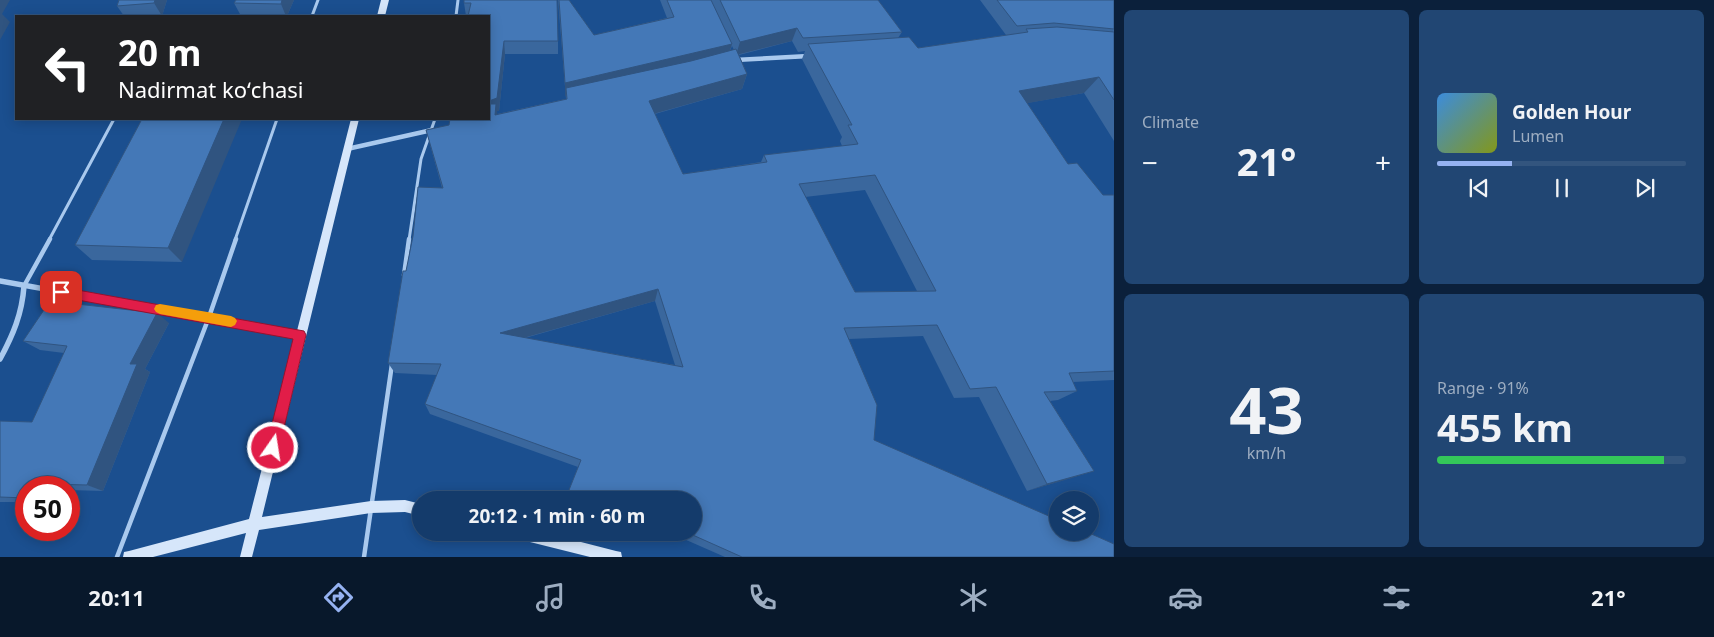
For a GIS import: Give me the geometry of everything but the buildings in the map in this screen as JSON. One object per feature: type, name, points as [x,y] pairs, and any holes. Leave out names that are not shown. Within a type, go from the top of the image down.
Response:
[{"type":"main road","points":[[381,15],[385,0]]},
{"type":"main road","points":[[246,557],[355,120]]},
{"type":"main road","points":[[128,557],[255,524],[371,507],[405,506],[412,508]]},
{"type":"main road","points":[[551,541],[616,557]]},
{"type":"street","points":[[730,52],[734,60]]},
{"type":"street","points":[[724,63],[734,60],[818,55]]},
{"type":"street","points":[[347,149],[440,128]]},
{"type":"street","points":[[0,281],[209,317],[300,335]]},
{"type":"street","points":[[0,359],[18,326],[23,306],[24,286]]},
{"type":"lane","points":[[312,15],[318,0]]},
{"type":"lane","points":[[456,15],[458,0]]},
{"type":"lane","points":[[24,286],[113,120]]},
{"type":"lane","points":[[117,557],[209,317],[277,120]]},
{"type":"lane","points":[[403,285],[421,159],[435,120]]},
{"type":"lane","points":[[364,557],[392,362]]},
{"type":"slow traffic","points":[[160,309],[231,321]]},
{"type":"route","points":[[61,292],[209,317],[300,335],[273,448]]}]
